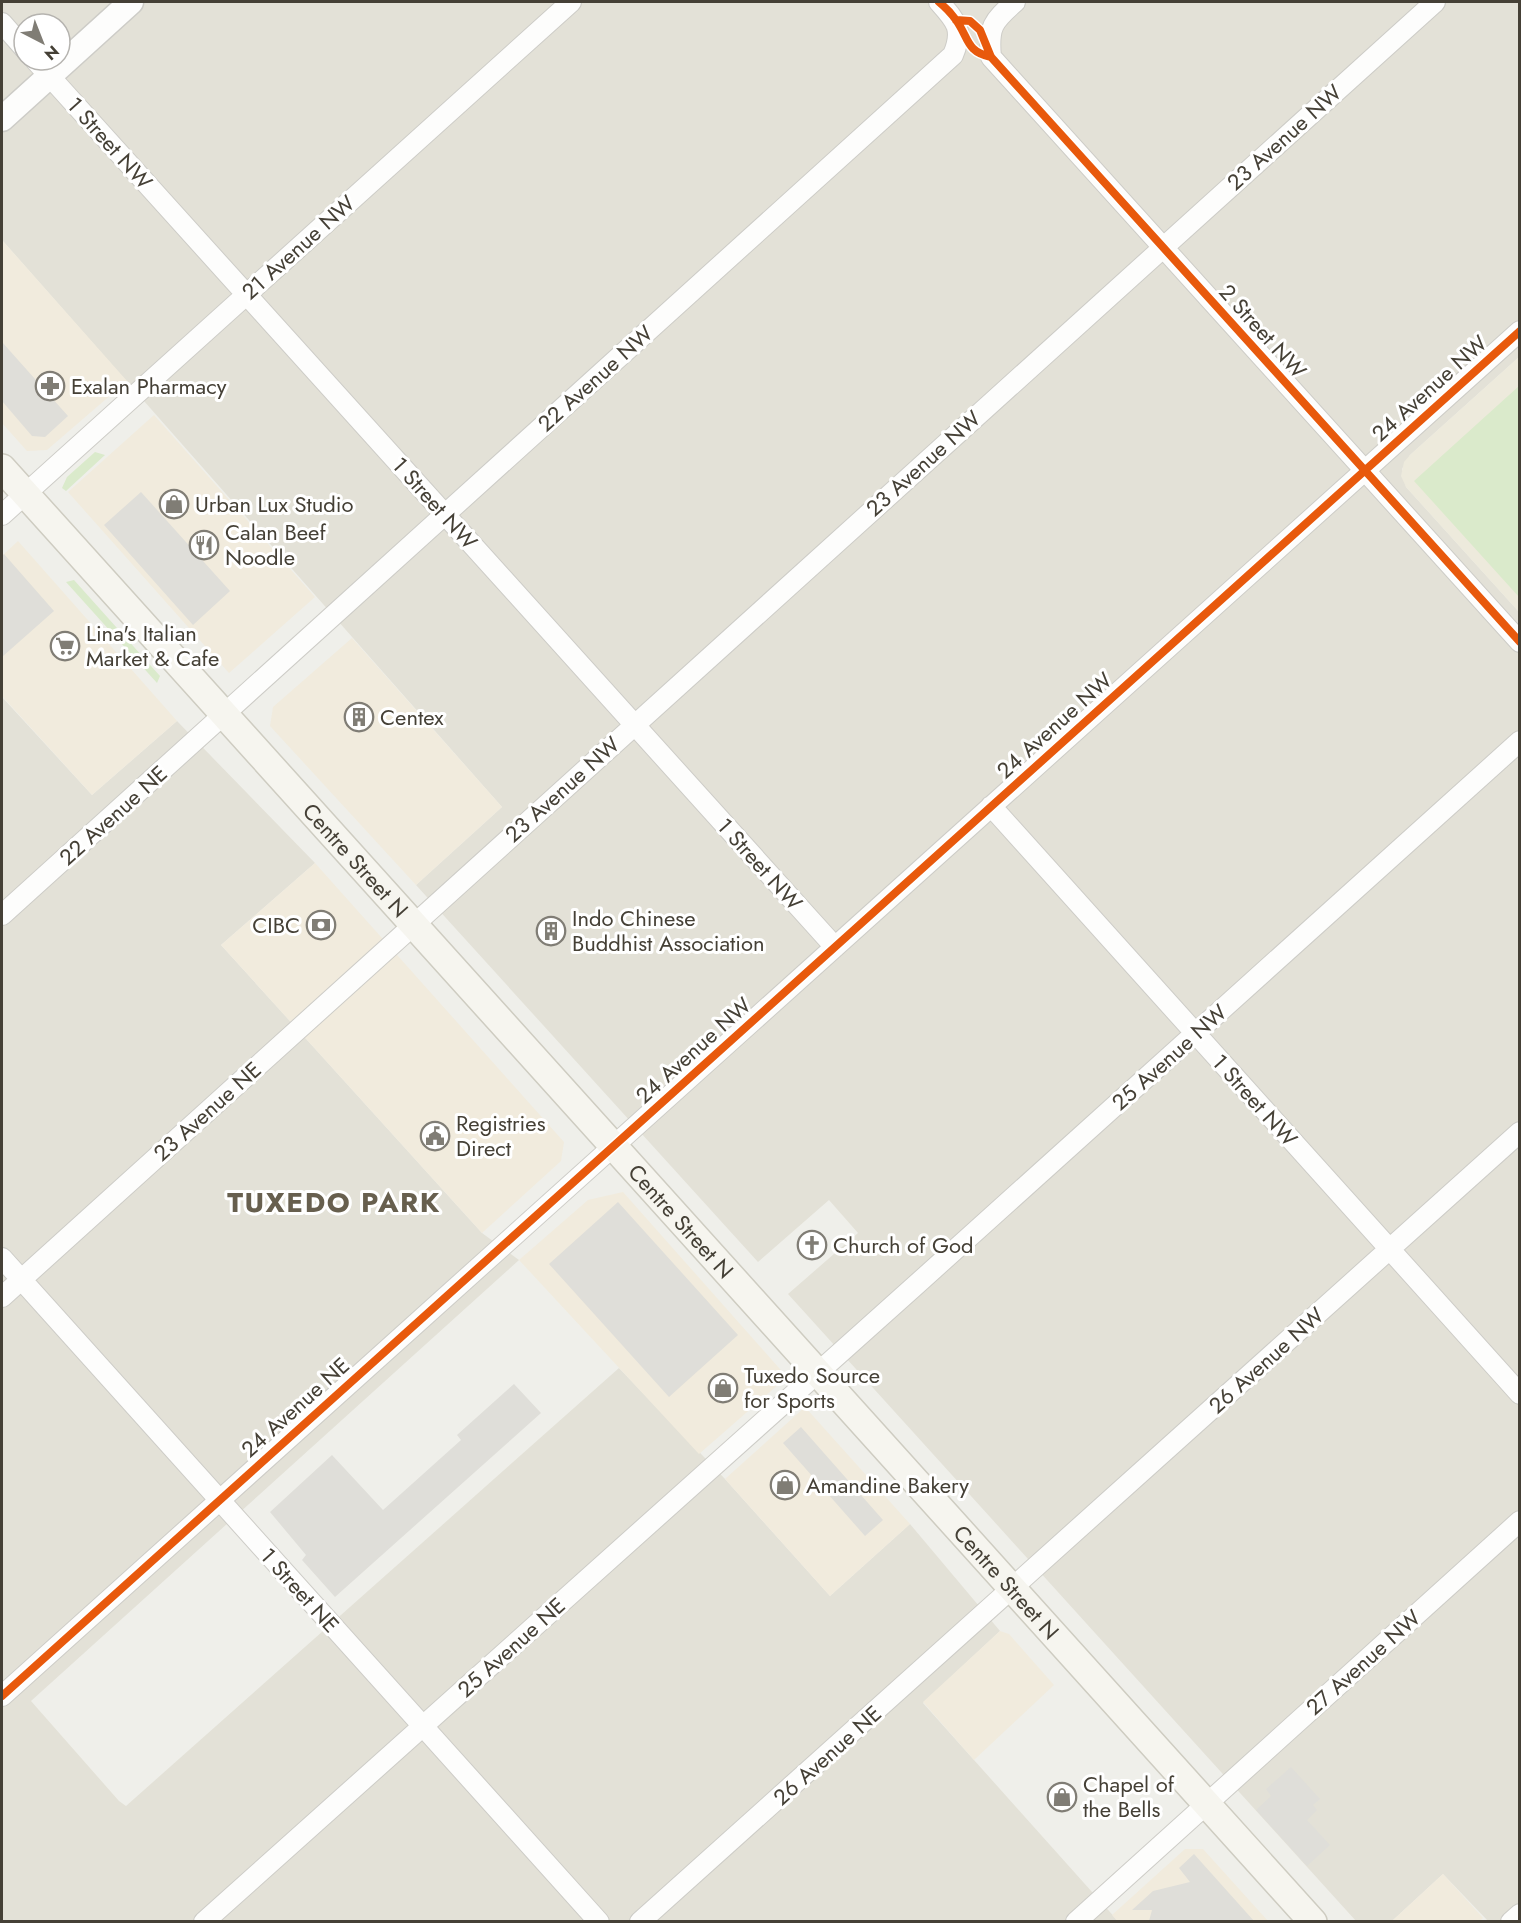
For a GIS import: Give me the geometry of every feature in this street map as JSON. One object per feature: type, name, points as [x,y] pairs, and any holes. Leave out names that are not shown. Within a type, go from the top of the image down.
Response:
[{"type":"main road","name":"Centre Street N","points":[[2,468],[1313,1922]]},
{"type":"street","points":[[72,46],[131,2]]},
{"type":"street","name":"21 Avenue NW","points":[[2,515],[571,2]]},
{"type":"street","name":"22 Avenue NW","points":[[224,715],[953,55],[958,37],[956,20],[939,2]]},
{"type":"street","name":"2 Street NW","points":[[1015,2],[995,19],[989,39],[991,57],[1520,642]]},
{"type":"street","name":"23 Avenue NW","points":[[412,925],[1435,2]]},
{"type":"street","points":[[2,23],[12,34]]},
{"type":"street","points":[[2,119],[39,72]]},
{"type":"street","name":"1 Street NW","points":[[46,72],[835,947]]},
{"type":"street","name":"24 Avenue NW","points":[[613,1146],[1520,331]]},
{"type":"street","name":"22 Avenue NE","points":[[2,915],[224,715]]},
{"type":"street","name":"25 Avenue NW","points":[[818,1373],[1520,741]]},
{"type":"street","name":"1 Street NW","points":[[991,806],[1520,1394]]},
{"type":"street","name":"23 Avenue NE","points":[[2,1297],[412,925]]},
{"type":"street","name":"26 Avenue NW","points":[[1013,1588],[1520,1132]]},
{"type":"street","name":"24 Avenue NE","points":[[2,1696],[613,1146]]},
{"type":"street","name":"1 Street NE","points":[[2,1258],[599,1922]]},
{"type":"street","name":"25 Avenue NE","points":[[204,1922],[818,1373]]},
{"type":"street","name":"27 Avenue NW","points":[[1076,1922],[1520,1521]]},
{"type":"street","name":"26 Avenue NE","points":[[640,1922],[1013,1588]]},
{"type":"street","points":[[1511,1922],[1520,1914]]},
{"type":"shaded area","points":[[2,2],[1519,2],[1519,357],[1410,455],[1402,469],[1406,487],[1519,612],[1519,1921],[1488,1921],[1443,1874],[1392,1921],[1356,1921],[788,1294],[858,1233],[829,1200],[758,1262],[416,885],[502,807],[2,240]]},
{"type":"shaded area","points":[[2,240],[127,381],[47,450],[27,451],[2,423]]},
{"type":"shaded area","points":[[2,342],[68,416],[45,437],[32,436],[2,401]]},
{"type":"shaded area","points":[[1519,357],[1519,612],[1406,487],[1401,476],[1404,462],[1410,455]]},
{"type":"shaded area","points":[[154,415],[315,597],[229,673],[68,492]]},
{"type":"shaded area","points":[[141,492],[230,591],[193,625],[104,525]]},
{"type":"shaded area","points":[[18,541],[177,721],[92,795],[2,696],[2,556]]},
{"type":"shaded area","points":[[4,554],[54,611],[2,657],[2,556]]},
{"type":"shaded area","points":[[352,638],[502,807],[416,885],[270,726],[273,707]]},
{"type":"shaded area","points":[[2,697],[92,795],[177,721],[315,863],[221,945],[482,1233],[519,1260],[31,1701],[119,1801],[126,1806],[619,1368],[725,1479],[830,1596],[910,1524],[1000,1631],[923,1703],[1118,1921],[2,1921]]},
{"type":"shaded area","points":[[315,863],[564,1142],[561,1161],[482,1233],[221,945]]},
{"type":"shaded area","points":[[623,1192],[787,1377],[699,1454],[519,1260],[588,1200]]},
{"type":"shaded area","points":[[618,1202],[738,1335],[669,1397],[549,1264]]},
{"type":"shaded area","points":[[514,1384],[541,1413],[335,1597],[302,1560],[306,1555],[270,1512],[332,1455],[383,1510],[461,1440],[457,1435]]},
{"type":"shaded area","points":[[805,1407],[910,1524],[830,1596],[725,1479]]},
{"type":"shaded area","points":[[801,1427],[883,1520],[865,1536],[783,1443]]},
{"type":"shaded area","points":[[1000,1631],[1009,1634],[1054,1685],[974,1760],[923,1702]]},
{"type":"shaded area","points":[[1291,1767],[1320,1799],[1313,1805],[1317,1810],[1307,1820],[1330,1845],[1307,1866],[1256,1810],[1271,1796],[1266,1789]]},
{"type":"shaded area","points":[[1185,1849],[1203,1849],[1268,1921],[1118,1922],[1112,1915]]},
{"type":"shaded area","points":[[1194,1854],[1254,1921],[1149,1921],[1152,1910],[1132,1910],[1153,1891],[1190,1882],[1179,1868]]},
{"type":"shaded area","points":[[1443,1874],[1483,1918],[1479,1922],[1392,1921]]},
{"type":"green space","points":[[1519,386],[1519,597],[1414,481]]},
{"type":"green space","points":[[95,452],[105,455],[66,491],[62,488],[67,477]]},
{"type":"green space","points":[[74,580],[160,676],[157,683],[66,582]]},
{"type":"cycle path","points":[[939,2],[956,20],[972,48],[991,57]]},
{"type":"cycle path","points":[[956,20],[970,21],[980,30],[991,57],[1520,642]]},
{"type":"cycle path","points":[[2,1696],[1520,331]]},
{"type":"place","name":"Exalan Pharmacy","points":[[50,386]]},
{"type":"place","name":"Urban Lux Studio","points":[[174,504]]},
{"type":"place","name":"Calan Beef Noodle","points":[[204,545]]},
{"type":"place","name":"Lina's Italian Market & Cafe","points":[[65,646]]},
{"type":"place","name":"Centex","points":[[359,717]]},
{"type":"place","name":"CIBC","points":[[321,925]]},
{"type":"place","name":"Indo Chinese Buddhist Association","points":[[551,931]]},
{"type":"place","name":"Registries Direct","points":[[435,1136]]},
{"type":"place","name":"Church of God","points":[[812,1245]]},
{"type":"place","name":"Tuxedo Source for Sports","points":[[723,1388]]},
{"type":"place","name":"Amandine Bakery","points":[[785,1485]]},
{"type":"place","name":"Chapel of the Bells","points":[[1062,1797]]},
{"type":"district","name":"TUXEDO PARK","points":[[334,1202]]}]
